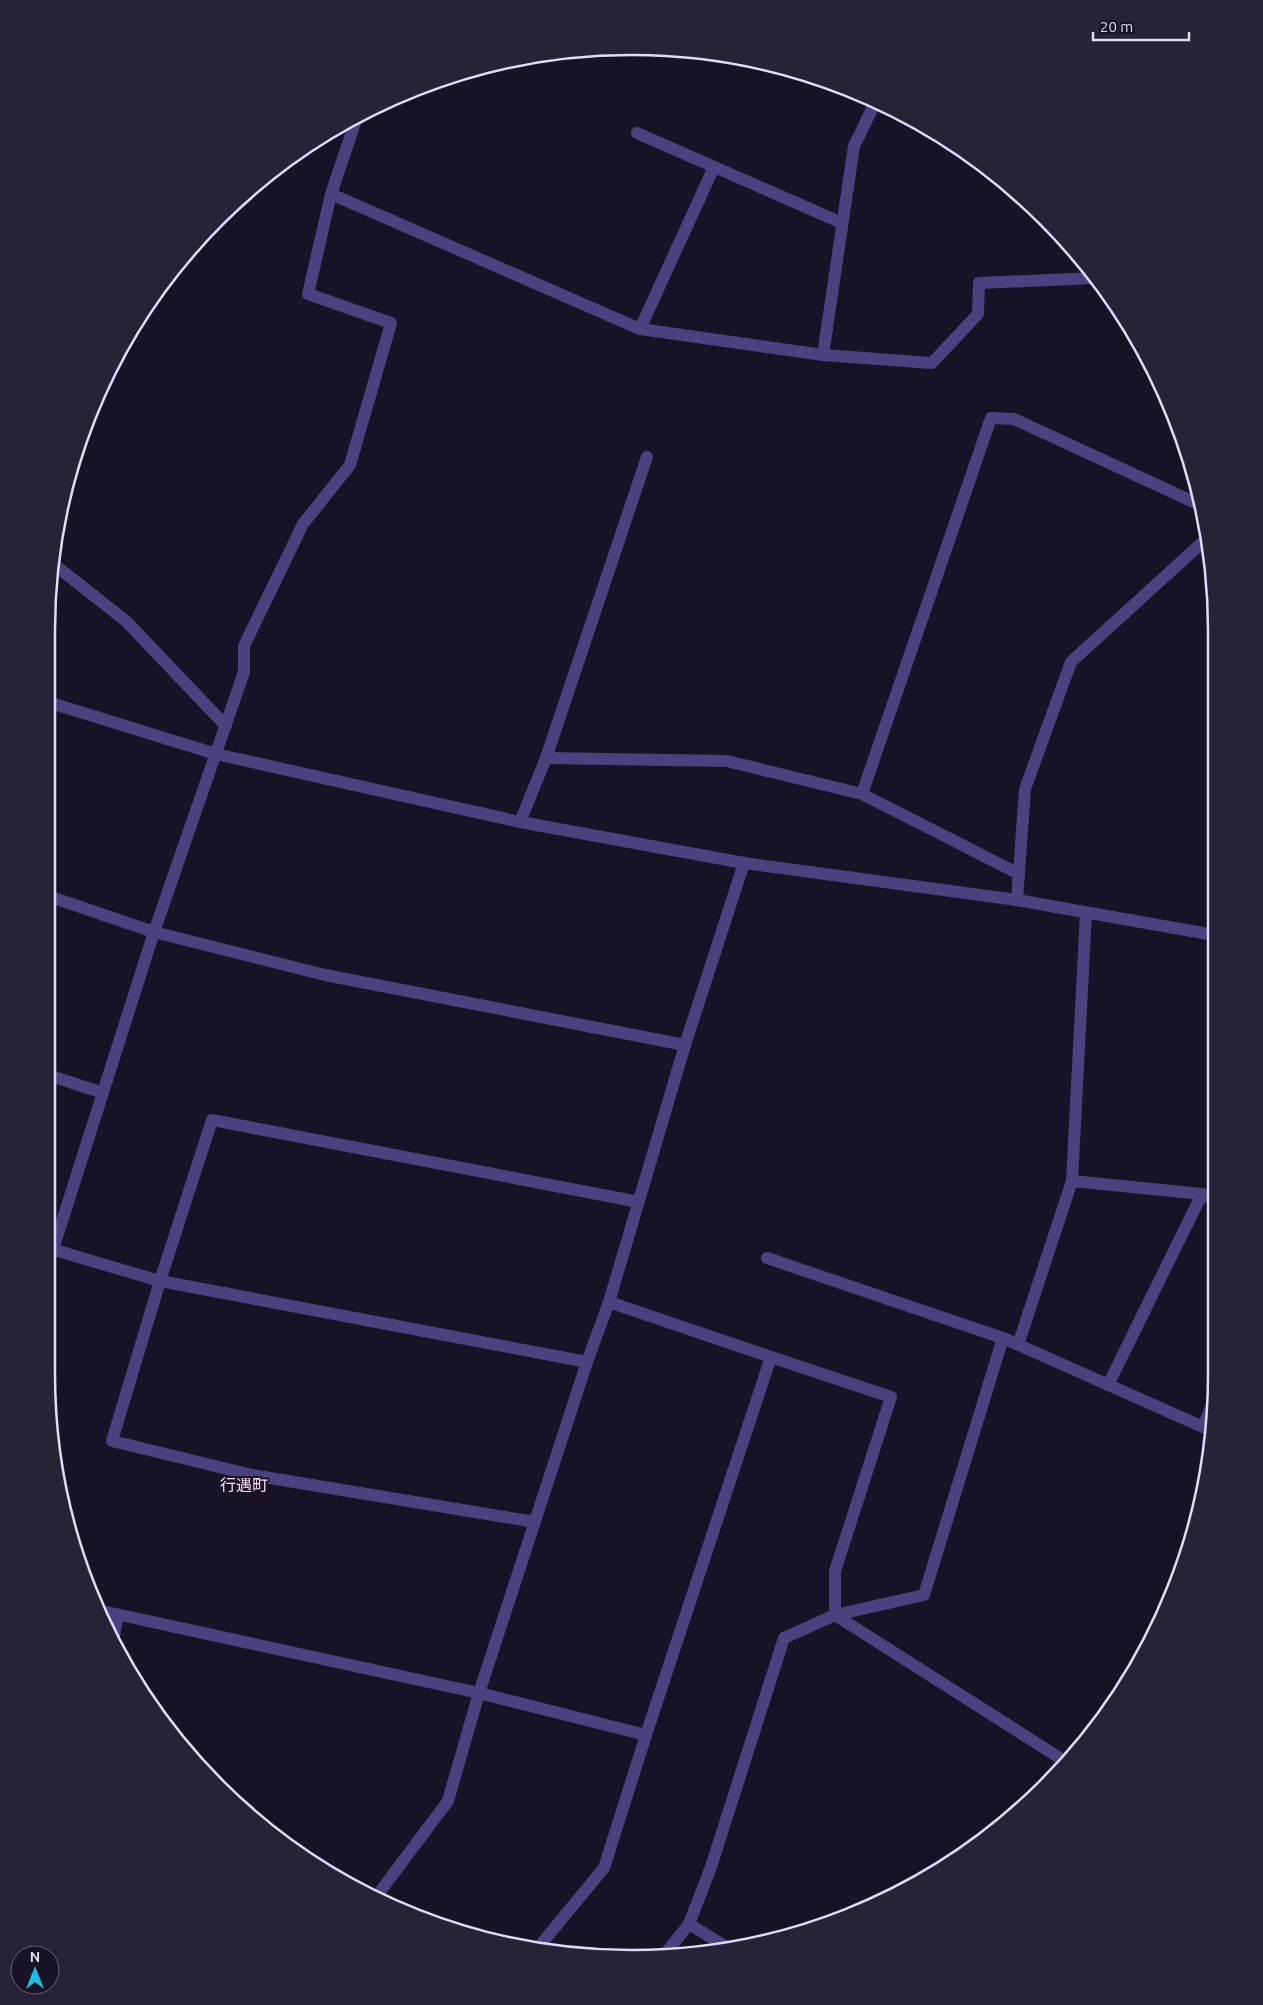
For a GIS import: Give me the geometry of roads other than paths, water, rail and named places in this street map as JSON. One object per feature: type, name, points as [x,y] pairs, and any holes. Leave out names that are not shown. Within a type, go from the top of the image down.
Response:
[{"type":"street","points":[[823,355],[854,146],[873,108]]},
{"type":"street","points":[[55,1242],[154,932],[244,672],[244,646],[302,524],[350,465],[390,323],[308,294],[331,194],[354,126]]},
{"type":"street","points":[[637,133],[842,223]]},
{"type":"street","points":[[640,328],[714,167]]},
{"type":"street","points":[[331,194],[640,328],[823,355],[932,363],[978,314],[979,284],[1087,278]]},
{"type":"street","points":[[862,794],[992,418],[1014,419],[1193,502]]},
{"type":"street","points":[[520,822],[546,758],[646,457]]},
{"type":"street","points":[[1017,900],[1025,789],[1071,662],[1201,544]]},
{"type":"street","points":[[59,568],[126,621],[226,726]]},
{"type":"street","points":[[55,704],[216,754],[520,822],[744,863],[1017,900],[1208,934]]},
{"type":"street","points":[[546,758],[728,761],[862,794],[1019,874]]},
{"type":"street","points":[[380,1892],[448,1801],[480,1693],[535,1522],[587,1362],[609,1302],[685,1045],[744,863]]},
{"type":"street","points":[[55,898],[154,932],[325,975],[685,1045]]},
{"type":"street","points":[[1018,1345],[1072,1181],[1086,913]]},
{"type":"street","points":[[55,1077],[102,1093]]},
{"type":"street","points":[[535,1522],[252,1476],[112,1441],[160,1281],[212,1120],[638,1202]]},
{"type":"street","points":[[1072,1181],[1208,1197],[1108,1385]]},
{"type":"street","points":[[55,1252],[160,1281],[587,1362]]},
{"type":"street","points":[[768,1258],[1003,1338],[1205,1428]]},
{"type":"street","points":[[609,1302],[892,1397],[836,1571],[835,1615]]},
{"type":"street","points":[[669,1949],[689,1924],[710,1867],[784,1638],[835,1615],[924,1595],[1003,1338]]},
{"type":"street","points":[[543,1943],[604,1868],[770,1357]]},
{"type":"street","points":[[107,1613],[480,1693],[646,1735]]},
{"type":"street","points":[[835,1615],[1061,1759]]},
{"type":"street","points":[[115,1630],[118,1616]]},
{"type":"street","points":[[689,1924],[720,1943]]},
{"type":"district","name":"行遇町","points":[[244,1485]]}]
